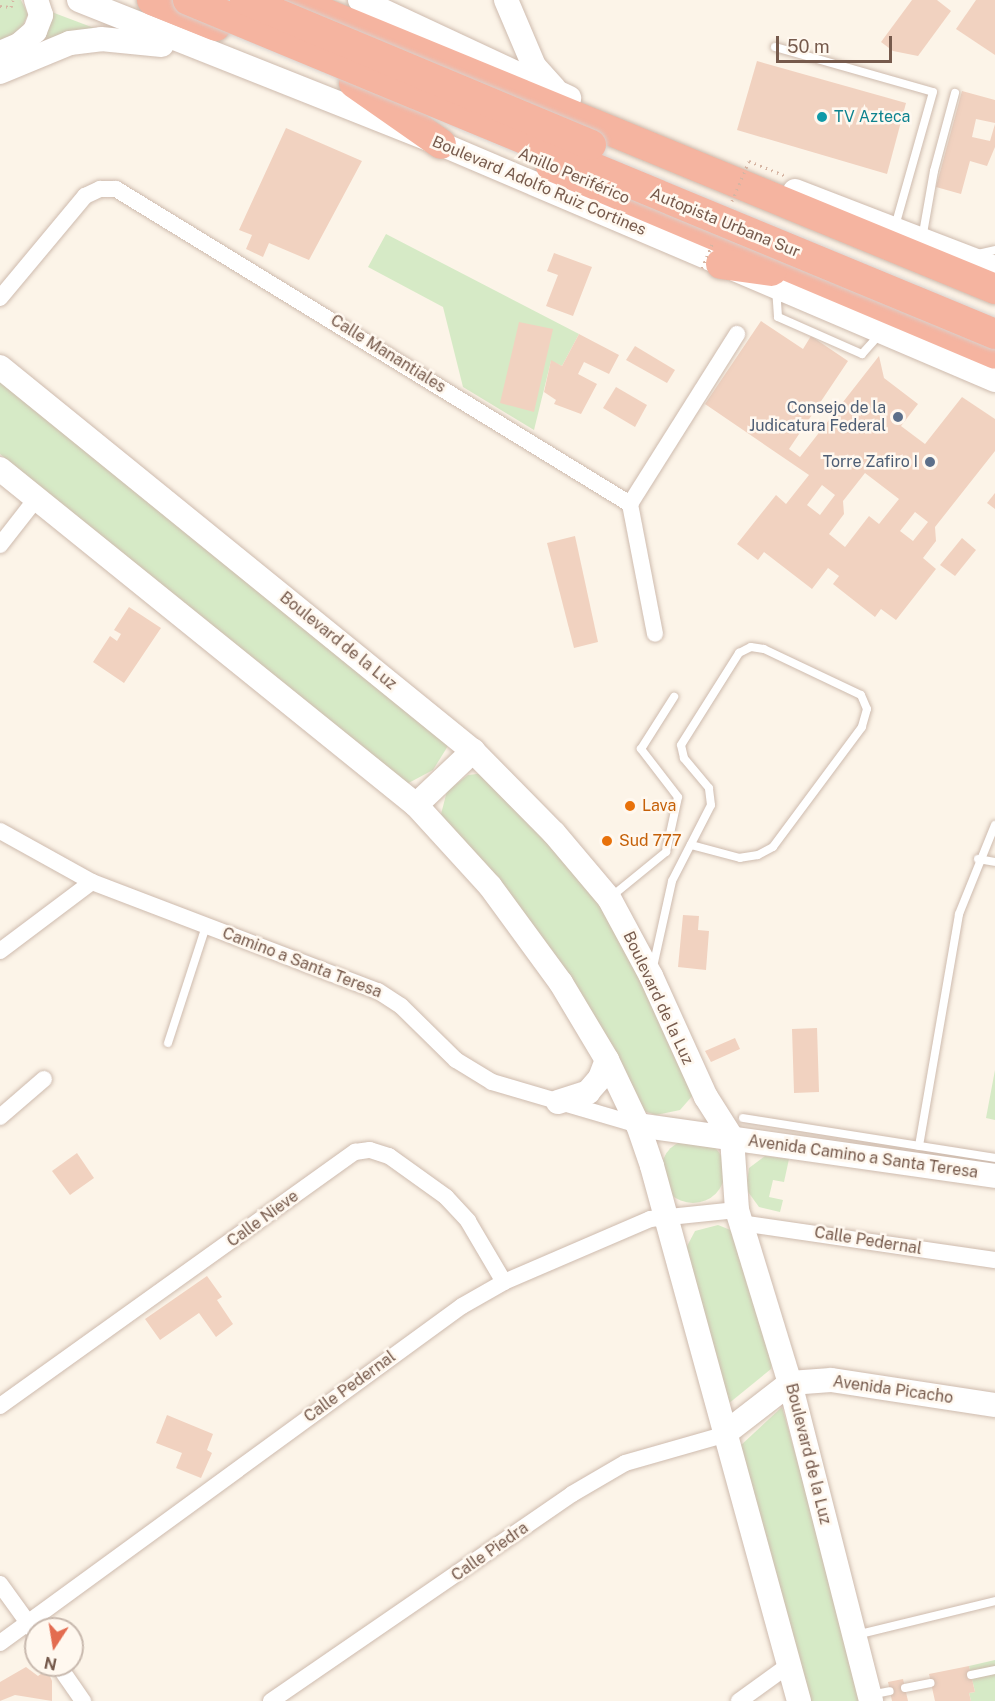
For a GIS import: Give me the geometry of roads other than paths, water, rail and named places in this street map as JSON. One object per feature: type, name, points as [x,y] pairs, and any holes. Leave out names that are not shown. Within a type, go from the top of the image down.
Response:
[{"type":"highway","name":"Anillo Periférico","points":[[152,0],[995,354]]},
{"type":"highway","name":"Autopista Urbana Sur","points":[[189,0],[995,334]]},
{"type":"highway","name":"Autopista Urbana Sur","points":[[245,0],[995,315]]},
{"type":"highway","points":[[293,0],[995,289]]},
{"type":"highway","points":[[381,36],[496,66]]},
{"type":"highway","points":[[354,83],[441,144]]},
{"type":"highway","points":[[721,264],[812,276]]},
{"type":"street","points":[[0,52],[19,45],[35,31],[40,15],[36,0]]},
{"type":"street","name":"Boulevard Adolfo Ruiz Cortines","points":[[79,0],[203,52],[441,144],[995,380]]},
{"type":"street","points":[[360,0],[496,66],[560,94],[995,268]]},
{"type":"street","points":[[507,0],[534,66],[560,94]]},
{"type":"street","points":[[0,72],[70,43],[101,39],[137,40],[203,52]]},
{"type":"street","name":"Calle Manantiales","points":[[0,298],[85,196],[100,189],[116,189],[630,504]]},
{"type":"street","points":[[656,634],[630,504],[737,334]]},
{"type":"street","name":"Boulevard de la Luz","points":[[0,367],[473,751],[554,832],[609,898],[651,976],[690,1067],[737,1128],[739,1217],[790,1383],[855,1636],[877,1696]]},
{"type":"street","points":[[0,469],[416,805],[517,919],[561,983],[607,1060],[638,1125],[799,1701]]},
{"type":"street","points":[[0,545],[36,499]]},
{"type":"street","points":[[416,805],[473,751]]},
{"type":"street","name":"Camino a Santa Teresa","points":[[0,831],[92,882],[378,991],[401,1006],[467,1068],[492,1082],[638,1125],[737,1128]]},
{"type":"street","points":[[0,951],[92,882]]},
{"type":"street","points":[[558,1102],[588,1092],[600,1078],[607,1060]]},
{"type":"street","points":[[0,1117],[44,1079]]},
{"type":"street","name":"Avenida Camino a Santa Teresa","points":[[737,1128],[995,1176]]},
{"type":"street","name":"Calle Nieve","points":[[0,1406],[355,1152],[370,1150],[389,1156],[446,1197],[468,1221],[504,1282]]},
{"type":"street","name":"Calle Pedernal","points":[[47,1617],[452,1312],[504,1282],[664,1215],[739,1217],[995,1260]]},
{"type":"street","name":"Avenida Picacho","points":[[790,1383],[831,1380],[995,1405]]},
{"type":"street","points":[[723,1435],[790,1383]]},
{"type":"street","name":"Calle Piedra","points":[[271,1701],[572,1494],[616,1468],[723,1435]]},
{"type":"street","points":[[0,1584],[24,1617]]},
{"type":"street","name":"Calle Pedernal","points":[[0,1643],[24,1632]]},
{"type":"street","points":[[739,1701],[789,1665]]},
{"type":"street","points":[[66,1677],[83,1701]]},
{"type":"lane","points":[[776,47],[933,92],[894,229]]},
{"type":"lane","points":[[922,240],[934,171],[955,93]]},
{"type":"lane","points":[[966,257],[995,250]]},
{"type":"lane","points":[[651,976],[672,881],[691,845],[709,813],[711,797],[705,781],[684,758],[681,745],[739,653],[751,647],[764,649],[861,695],[867,709],[862,727],[773,847],[758,855],[740,858],[691,845]]},
{"type":"lane","points":[[609,898],[666,852],[678,797],[641,749],[674,698]]},
{"type":"lane","points":[[919,1146],[958,914],[978,859],[995,825]]},
{"type":"lane","points":[[978,859],[995,862]]},
{"type":"lane","points":[[168,1043],[206,926]]},
{"type":"lane","points":[[737,1128],[919,1146],[995,1158]]},
{"type":"lane","points":[[855,1636],[995,1601]]},
{"type":"lane","points":[[971,1675],[995,1670]]},
{"type":"lane","points":[[905,1688],[931,1683]]},
{"type":"place","name":"TV Azteca","points":[[822,117]]},
{"type":"place","name":"Consejo de la Judicatura Federal","points":[[898,417]]},
{"type":"place","name":"Torre Zafiro I","points":[[930,462]]},
{"type":"place","name":"Lava","points":[[630,806]]},
{"type":"place","name":"Sud 777","points":[[607,841]]}]
